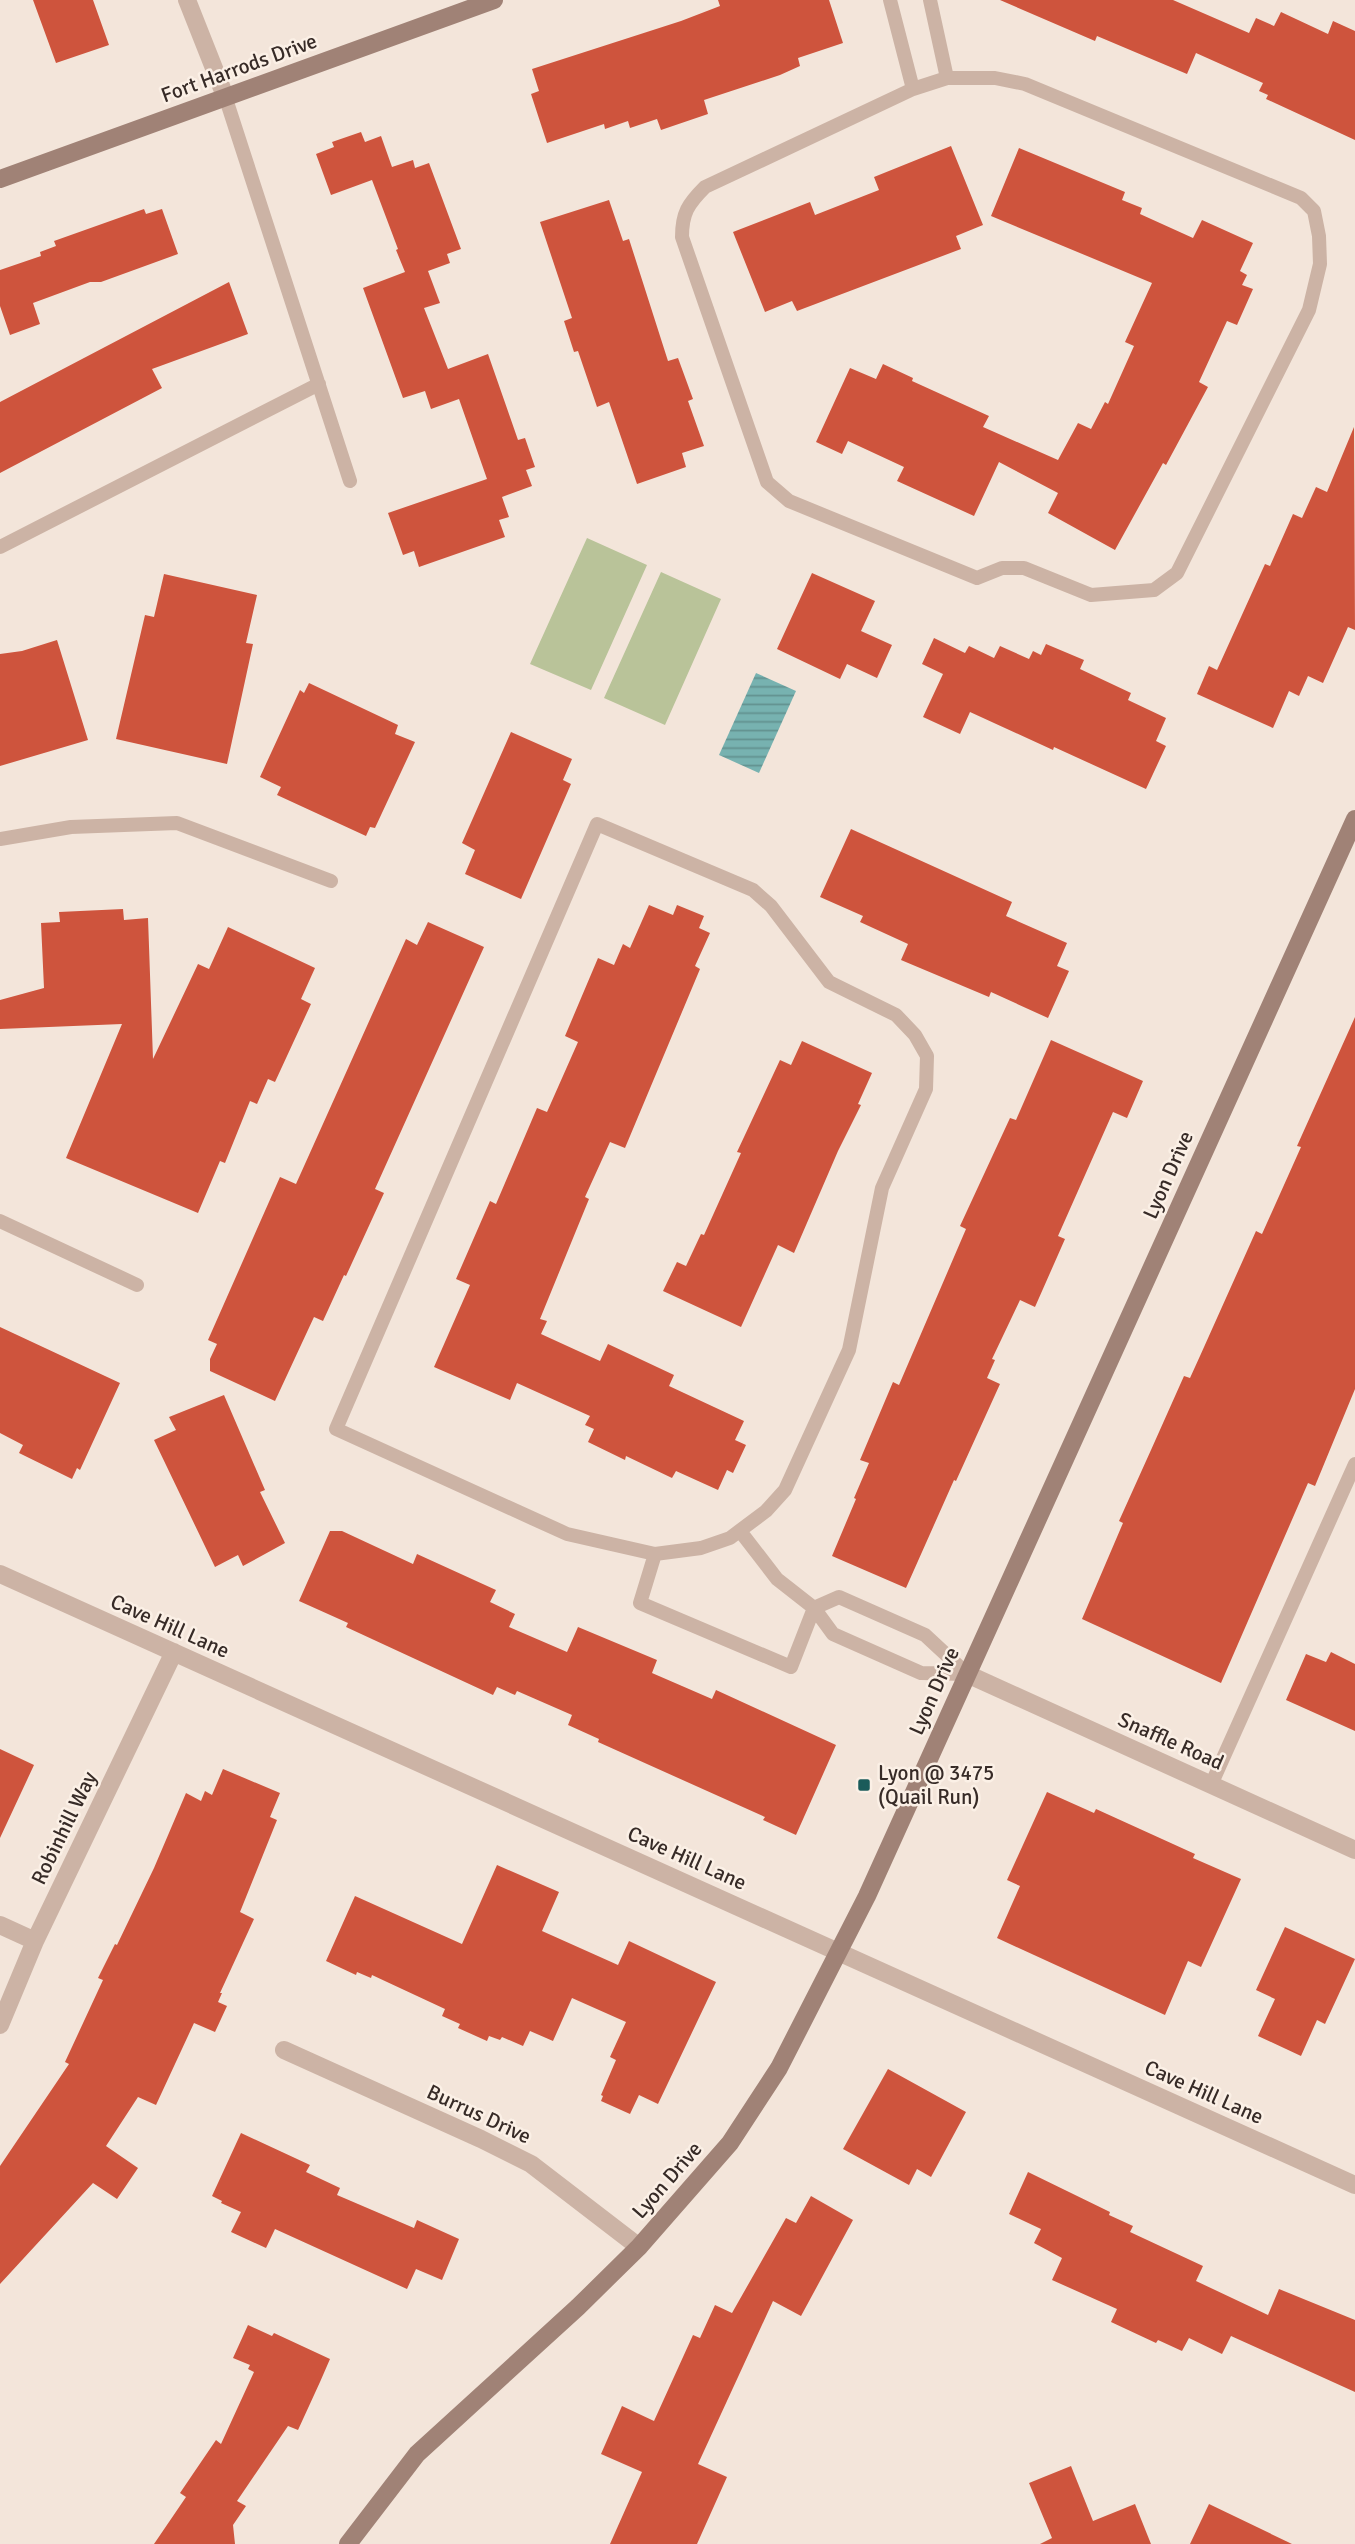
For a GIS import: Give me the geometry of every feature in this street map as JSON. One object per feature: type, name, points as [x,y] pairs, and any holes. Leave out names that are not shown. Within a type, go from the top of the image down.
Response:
[{"type":"street","points":[[187,0],[225,96]]},
{"type":"street","name":"Fort Harrods Drive","points":[[0,179],[494,0]]},
{"type":"street","name":"Lyon Drive","points":[[348,2544],[418,2454],[639,2247],[730,2143],[779,2068],[867,1896],[1355,819]]},
{"type":"street","name":"Cave Hill Lane","points":[[0,1574],[1355,2185]]},
{"type":"street","name":"Robinhill Way","points":[[0,2025],[35,1941],[174,1652]]},
{"type":"street","name":"Snaffle Road","points":[[967,1674],[1355,1850]]},
{"type":"street","points":[[0,1924],[35,1941]]},
{"type":"street","name":"Burrus Drive","points":[[284,2050],[531,2164],[639,2247]]},
{"type":"lane","points":[[890,0],[913,89]]},
{"type":"lane","points":[[930,0],[947,78]]},
{"type":"lane","points":[[947,78],[995,78],[1025,84],[1301,198],[1314,211],[1319,236],[1320,264],[1309,310],[1177,573],[1154,590],[1091,595],[1024,568],[1002,568],[976,578],[789,501],[767,482],[682,237],[682,218],[692,200],[705,187],[913,89],[947,78]]},
{"type":"lane","points":[[225,96],[350,481]]},
{"type":"lane","points":[[0,547],[319,384]]},
{"type":"lane","points":[[0,839],[71,827],[177,823],[331,881]]},
{"type":"lane","points":[[597,824],[752,890],[771,906],[830,982],[896,1015],[915,1035],[927,1056],[926,1089],[882,1188],[849,1350],[785,1490],[766,1511],[740,1531],[730,1538],[701,1548],[655,1554],[568,1534],[335,1429],[597,824]]},
{"type":"lane","points":[[0,1221],[137,1285]]},
{"type":"lane","points":[[1211,1784],[1355,1464]]},
{"type":"lane","points":[[740,1531],[777,1579],[814,1608],[833,1634],[921,1673],[967,1674]]},
{"type":"lane","points":[[655,1554],[640,1603],[791,1667],[814,1608],[839,1597],[925,1636],[967,1674]]},
{"type":"green space","points":[[587,538],[647,565],[591,690],[530,664]]},
{"type":"green space","points":[[661,572],[721,599],[665,725],[604,698]]},
{"type":"water","points":[[756,673],[796,691],[759,773],[719,755]]},
{"type":"building","points":[[33,0],[93,0],[109,45],[56,63]]},
{"type":"building","points":[[718,0],[829,0],[843,43],[798,58],[800,66],[780,75],[704,100],[708,114],[661,130],[657,119],[630,128],[628,121],[605,129],[604,124],[547,143],[531,94],[539,91],[532,69],[681,21],[720,6]]},
{"type":"building","points":[[1000,0],[1173,0],[1249,33],[1256,18],[1274,26],[1281,12],[1328,34],[1333,21],[1355,31],[1355,140],[1266,99],[1268,95],[1259,91],[1263,83],[1196,53],[1187,74],[1097,36],[1095,41]]},
{"type":"building","points":[[361,132],[365,142],[381,136],[392,167],[413,160],[415,168],[429,163],[461,249],[447,254],[450,263],[428,271],[440,303],[424,308],[448,369],[488,354],[518,440],[525,438],[535,467],[526,470],[532,486],[502,497],[509,517],[499,520],[505,537],[419,567],[414,551],[403,555],[388,513],[487,479],[459,399],[431,409],[425,391],[403,398],[363,288],[405,272],[396,250],[398,249],[372,180],[331,195],[316,154],[334,147],[332,142]]},
{"type":"building","points":[[951,146],[983,225],[956,236],[961,249],[797,311],[792,301],[765,312],[733,232],[810,202],[815,215],[879,190],[874,177]]},
{"type":"building","points":[[1019,148],[1125,192],[1122,200],[1142,208],[1140,214],[1193,238],[1202,220],[1253,243],[1240,271],[1247,275],[1242,285],[1253,289],[1237,325],[1227,321],[1199,382],[1208,387],[1166,465],[1163,463],[1115,550],[1048,513],[1058,493],[999,462],[974,516],[897,481],[904,467],[848,441],[842,454],[816,442],[850,368],[876,379],[883,364],[913,378],[912,381],[989,416],[983,427],[1058,460],[1078,423],[1091,429],[1105,402],[1108,404],[1134,346],[1125,342],[1152,283],[991,216]]},
{"type":"building","points":[[609,200],[623,241],[629,239],[668,361],[678,358],[693,399],[688,401],[704,446],[682,453],[686,467],[637,484],[609,402],[597,407],[578,351],[574,352],[564,321],[572,318],[540,222]]},
{"type":"building","points":[[144,209],[146,214],[162,209],[178,254],[33,303],[40,324],[10,335],[0,306],[0,270],[41,256],[40,252],[56,246],[54,241]]},
{"type":"building","points":[[229,282],[248,334],[152,369],[162,388],[0,473],[0,402]]},
{"type":"building","points":[[1354,427],[1355,630],[1348,627],[1323,683],[1308,676],[1299,696],[1289,691],[1273,728],[1197,694],[1209,666],[1217,670],[1265,564],[1270,566],[1293,514],[1302,518],[1316,487],[1327,492]]},
{"type":"building","points":[[812,573],[875,601],[861,631],[892,645],[877,678],[847,664],[840,679],[777,649]]},
{"type":"building","points":[[164,574],[257,595],[246,643],[253,644],[227,764],[116,739],[145,615],[154,617]]},
{"type":"building","points":[[934,638],[965,653],[969,646],[994,658],[1000,646],[1029,659],[1033,651],[1041,655],[1046,644],[1084,660],[1080,669],[1131,693],[1128,700],[1166,718],[1156,741],[1166,746],[1146,789],[970,712],[960,734],[923,717],[943,674],[922,664]]},
{"type":"building","points":[[57,640],[88,740],[0,766],[0,654],[22,651]]},
{"type":"building","points":[[309,683],[398,725],[395,734],[415,742],[375,828],[370,827],[366,836],[277,795],[281,787],[260,777],[300,690],[304,693]]},
{"type":"building","points":[[511,732],[572,759],[563,780],[571,784],[521,899],[465,874],[475,850],[462,843]]},
{"type":"building","points":[[851,829],[1012,902],[1006,916],[1067,943],[1057,966],[1069,971],[1048,1018],[991,992],[989,997],[901,960],[908,944],[860,922],[863,916],[820,897]]},
{"type":"building","points":[[649,905],[673,915],[677,905],[704,916],[699,928],[710,933],[695,966],[700,969],[625,1148],[610,1142],[585,1197],[589,1199],[540,1319],[547,1321],[541,1334],[600,1361],[608,1344],[674,1375],[669,1386],[744,1421],[735,1440],[746,1445],[733,1473],[727,1470],[718,1490],[676,1471],[672,1478],[626,1456],[625,1460],[588,1442],[594,1429],[585,1425],[590,1416],[517,1383],[510,1400],[434,1367],[470,1285],[456,1279],[490,1201],[496,1204],[537,1108],[547,1112],[578,1042],[565,1036],[598,958],[614,965],[623,944],[630,948]]},
{"type":"building","points":[[123,909],[124,920],[148,918],[153,1059],[198,964],[209,969],[228,927],[315,968],[301,999],[311,1004],[275,1082],[268,1079],[257,1104],[250,1101],[225,1163],[220,1161],[198,1213],[66,1158],[122,1024],[0,1029],[0,1000],[44,988],[41,923],[60,922],[59,912]]},
{"type":"building","points":[[428,922],[484,947],[375,1189],[384,1193],[346,1276],[344,1275],[323,1321],[314,1317],[275,1401],[210,1371],[210,1359],[217,1344],[208,1340],[280,1177],[296,1184],[406,939],[417,945]]},
{"type":"building","points":[[1355,1017],[1355,1389],[1315,1486],[1308,1483],[1221,1683],[1082,1619],[1123,1523],[1119,1521],[1184,1376],[1190,1378],[1256,1231],[1262,1234],[1301,1147],[1297,1146]]},
{"type":"building","points":[[1051,1040],[1143,1081],[1127,1118],[1113,1112],[1058,1236],[1065,1239],[1035,1307],[1020,1300],[992,1359],[995,1360],[987,1378],[1000,1384],[906,1588],[832,1556],[869,1463],[860,1460],[893,1382],[899,1385],[966,1229],[960,1226],[1010,1118],[1016,1120]]},
{"type":"building","points":[[802,1041],[872,1073],[858,1104],[861,1105],[794,1253],[778,1245],[741,1327],[663,1291],[677,1262],[686,1266],[701,1234],[704,1235],[741,1153],[737,1152],[780,1060],[791,1065]]},
{"type":"building","points":[[0,1327],[120,1383],[80,1470],[77,1468],[72,1479],[19,1453],[23,1445],[0,1433]]},
{"type":"building","points":[[224,1395],[265,1490],[260,1492],[285,1543],[243,1566],[238,1555],[215,1567],[154,1440],[176,1430],[169,1417]]},
{"type":"building","points":[[330,1531],[342,1531],[413,1564],[417,1554],[496,1590],[490,1602],[515,1614],[509,1627],[567,1652],[578,1627],[657,1660],[652,1673],[712,1699],[716,1690],[836,1745],[796,1835],[763,1820],[765,1817],[598,1742],[599,1739],[568,1725],[572,1715],[517,1691],[515,1695],[497,1687],[493,1695],[346,1627],[348,1623],[299,1601]]},
{"type":"building","points":[[1331,1652],[1355,1664],[1355,1731],[1286,1700],[1306,1654],[1326,1662]]},
{"type":"building","points":[[0,1749],[34,1765],[0,1838]]},
{"type":"building","points":[[223,1769],[280,1793],[270,1817],[277,1820],[240,1912],[254,1919],[220,1993],[218,2002],[227,2006],[215,2032],[194,2023],[156,2105],[138,2097],[106,2146],[138,2168],[117,2199],[93,2183],[0,2284],[0,2166],[69,2064],[65,2062],[103,1980],[98,1978],[154,1868],[186,1793],[201,1801],[205,1791],[212,1795]]},
{"type":"building","points":[[1047,1792],[1094,1813],[1096,1809],[1195,1854],[1193,1858],[1241,1879],[1201,1967],[1188,1961],[1165,2015],[997,1938],[1020,1886],[1007,1880]]},
{"type":"building","points":[[497,1865],[559,1892],[542,1931],[618,1965],[629,1941],[716,1982],[658,2104],[639,2095],[630,2114],[601,2101],[616,2060],[610,2057],[626,2022],[572,1998],[553,2041],[530,2031],[523,2046],[502,2037],[500,2040],[489,2036],[487,2041],[458,2028],[460,2024],[442,2016],[445,2009],[372,1975],[371,1978],[357,1972],[356,1975],[326,1961],[355,1896],[462,1944]]},
{"type":"building","points":[[1285,1927],[1355,1959],[1325,2024],[1317,2020],[1301,2056],[1258,2036],[1275,1999],[1256,1990]]},
{"type":"building","points":[[888,2069],[966,2112],[931,2177],[917,2169],[909,2185],[843,2149]]},
{"type":"building","points":[[241,2133],[310,2165],[306,2172],[340,2188],[337,2195],[414,2228],[417,2220],[459,2239],[442,2280],[416,2269],[407,2289],[275,2229],[266,2248],[231,2232],[241,2212],[212,2196]]},
{"type":"building","points":[[1028,2172],[1110,2212],[1109,2215],[1133,2226],[1130,2232],[1203,2266],[1196,2281],[1268,2315],[1279,2289],[1355,2320],[1355,2392],[1231,2336],[1222,2354],[1189,2338],[1182,2351],[1158,2340],[1156,2343],[1111,2322],[1117,2309],[1052,2280],[1062,2258],[1034,2243],[1041,2229],[1009,2214]]},
{"type":"building","points":[[811,2196],[853,2220],[801,2316],[773,2301],[698,2464],[727,2477],[697,2544],[610,2544],[642,2472],[601,2454],[622,2406],[654,2421],[693,2335],[700,2338],[715,2305],[732,2313],[786,2218],[796,2223]]},
{"type":"building","points":[[248,2325],[272,2336],[274,2333],[330,2359],[298,2430],[288,2426],[237,2501],[246,2506],[233,2525],[235,2544],[154,2544],[186,2497],[180,2493],[216,2440],[221,2444],[254,2372],[248,2369],[250,2365],[233,2358]]},
{"type":"building","points":[[1071,2466],[1093,2521],[1135,2504],[1151,2544],[1040,2544],[1052,2538],[1029,2483]]},
{"type":"building","points":[[1209,2504],[1292,2544],[1190,2544]]},
{"type":"place","name":"Lyon @ 3475 (Quail Run)","points":[[864,1785]]}]
